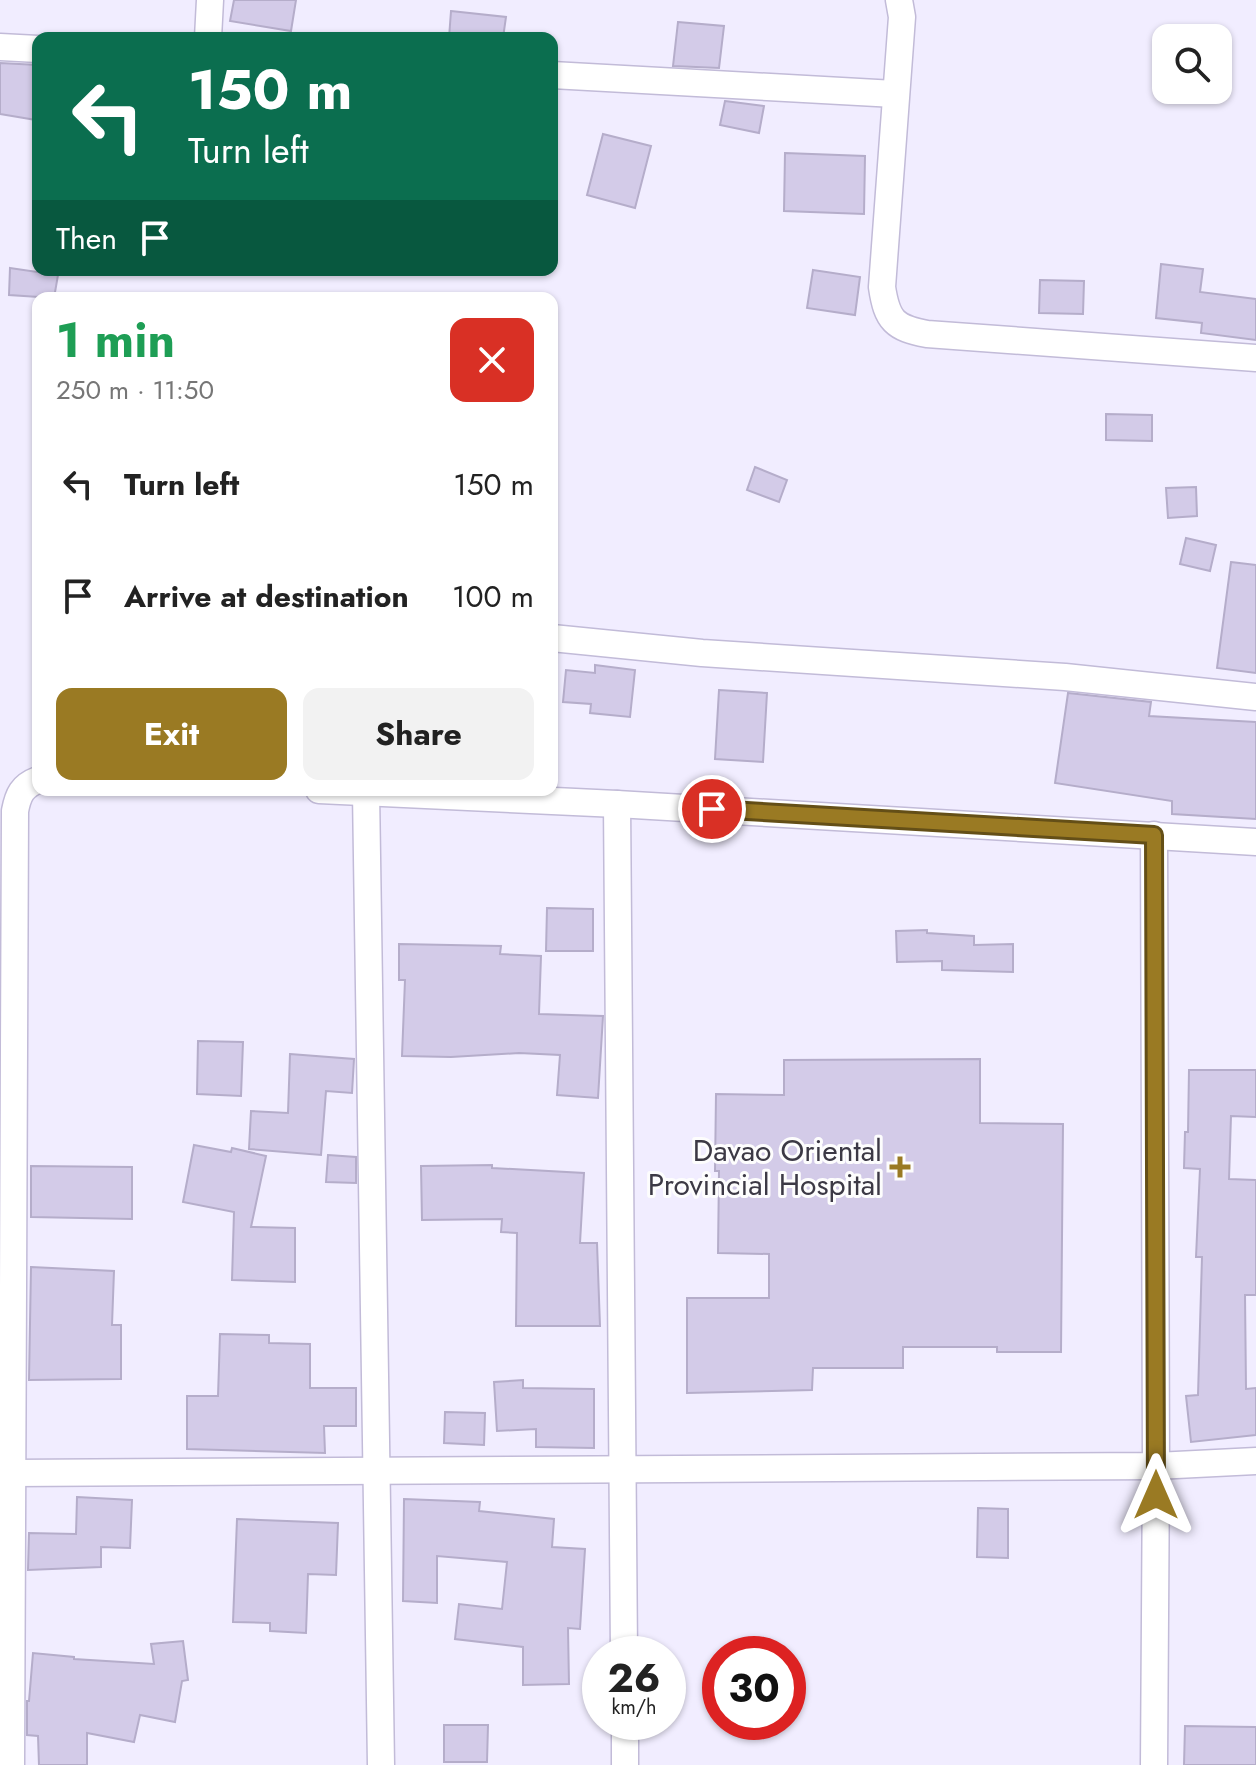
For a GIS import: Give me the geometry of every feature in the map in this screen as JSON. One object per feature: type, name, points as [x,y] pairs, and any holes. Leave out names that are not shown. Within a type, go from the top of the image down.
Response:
[{"type":"street","points":[[208,32],[210,0]]},
{"type":"street","points":[[899,0],[902,17],[882,287],[884,302],[896,324],[909,331],[927,334],[1256,358]]},
{"type":"street","points":[[0,47],[32,49]]},
{"type":"street","points":[[558,75],[895,94]]},
{"type":"street","points":[[558,639],[702,653],[1065,677],[1256,697]]},
{"type":"street","points":[[11,1765],[15,811],[17,796],[32,783]]},
{"type":"street","points":[[366,796],[381,1765]]},
{"type":"street","points":[[450,796],[1256,842]]},
{"type":"street","points":[[617,804],[624,1636]]},
{"type":"street","points":[[1154,835],[1154,1765]]},
{"type":"street","points":[[12,1473],[1156,1466],[1256,1461]]},
{"type":"street","points":[[625,1740],[625,1765]]},
{"type":"building","points":[[234,0],[296,0],[291,31],[230,21]]},
{"type":"building","points":[[451,11],[506,17],[504,32],[449,32]]},
{"type":"building","points":[[678,22],[724,26],[719,68],[673,66]]},
{"type":"building","points":[[0,63],[32,65],[32,119],[0,114]]},
{"type":"building","points":[[725,101],[764,106],[759,133],[720,125]]},
{"type":"building","points":[[603,134],[651,146],[635,208],[587,195]]},
{"type":"building","points":[[785,153],[865,156],[864,214],[784,211]]},
{"type":"building","points":[[1161,264],[1203,269],[1200,292],[1256,299],[1256,340],[1201,333],[1202,323],[1156,318]]},
{"type":"building","points":[[10,268],[32,271],[32,276],[58,276],[55,292],[32,292],[32,297],[9,295]]},
{"type":"building","points":[[813,270],[860,277],[855,315],[807,308]]},
{"type":"building","points":[[1040,280],[1084,281],[1083,314],[1039,313]]},
{"type":"building","points":[[1106,414],[1152,415],[1152,441],[1106,440]]},
{"type":"building","points":[[755,467],[787,480],[779,502],[747,490]]},
{"type":"building","points":[[1196,487],[1197,516],[1168,518],[1166,488]]},
{"type":"building","points":[[1186,538],[1216,545],[1210,571],[1180,564]]},
{"type":"building","points":[[1231,562],[1256,565],[1256,673],[1217,668]]},
{"type":"building","points":[[595,665],[635,670],[630,717],[590,713],[591,704],[563,702],[566,670],[595,673]]},
{"type":"building","points":[[719,690],[767,693],[763,762],[715,759]]},
{"type":"building","points":[[1068,693],[1151,702],[1149,716],[1256,722],[1256,819],[1172,814],[1172,801],[1055,783]]},
{"type":"building","points":[[547,908],[593,909],[593,951],[546,951]]},
{"type":"building","points":[[927,930],[927,933],[974,936],[974,945],[1013,944],[1013,972],[942,970],[942,961],[897,962],[896,931]]},
{"type":"building","points":[[399,944],[501,946],[500,954],[541,956],[539,1014],[603,1016],[598,1098],[557,1095],[560,1055],[402,1056],[405,980],[399,980]]},
{"type":"building","points":[[198,1041],[243,1042],[241,1096],[197,1094]]},
{"type":"building","points":[[290,1054],[354,1059],[352,1093],[326,1091],[321,1155],[249,1149],[251,1111],[288,1113]]},
{"type":"building","points":[[980,1059],[980,1123],[1063,1124],[1061,1352],[997,1352],[997,1347],[903,1347],[903,1368],[813,1368],[812,1390],[687,1393],[687,1298],[769,1298],[769,1254],[718,1253],[716,1094],[784,1095],[784,1060]]},
{"type":"building","points":[[1189,1070],[1256,1070],[1256,1117],[1231,1116],[1229,1179],[1256,1180],[1256,1295],[1245,1295],[1246,1389],[1256,1388],[1256,1435],[1191,1442],[1186,1396],[1198,1395],[1202,1257],[1196,1257],[1200,1169],[1184,1168]]},
{"type":"building","points":[[194,1145],[231,1152],[232,1148],[266,1156],[251,1227],[295,1228],[295,1282],[232,1280],[234,1212],[183,1202]]},
{"type":"building","points":[[328,1155],[356,1157],[356,1183],[326,1182]]},
{"type":"building","points":[[492,1165],[492,1168],[584,1173],[580,1243],[597,1243],[600,1326],[516,1326],[517,1233],[501,1232],[502,1219],[422,1220],[421,1166]]},
{"type":"building","points":[[31,1166],[132,1167],[132,1219],[31,1217]]},
{"type":"building","points":[[31,1267],[114,1271],[112,1325],[121,1325],[121,1379],[29,1380]]},
{"type":"building","points":[[220,1334],[269,1335],[269,1343],[310,1344],[310,1388],[356,1388],[356,1426],[324,1426],[325,1453],[187,1449],[187,1396],[218,1396]]},
{"type":"building","points":[[523,1380],[523,1388],[594,1389],[594,1448],[536,1447],[536,1429],[497,1431],[494,1382]]},
{"type":"building","points":[[445,1412],[485,1413],[484,1445],[444,1443]]},
{"type":"building","points":[[77,1497],[132,1500],[130,1548],[101,1547],[101,1567],[28,1570],[29,1533],[76,1534]]},
{"type":"building","points":[[404,1499],[480,1502],[479,1511],[554,1519],[552,1547],[585,1549],[580,1629],[568,1628],[569,1684],[523,1685],[523,1647],[455,1639],[459,1604],[502,1609],[507,1562],[437,1556],[437,1603],[403,1601]]},
{"type":"building","points":[[978,1508],[1008,1509],[1008,1558],[977,1557]]},
{"type":"building","points":[[237,1519],[338,1523],[336,1575],[308,1574],[306,1633],[270,1631],[270,1623],[233,1622]]},
{"type":"building","points":[[183,1641],[188,1680],[182,1681],[175,1722],[140,1715],[134,1742],[87,1733],[87,1765],[39,1765],[38,1736],[27,1735],[27,1701],[33,1653],[154,1664],[151,1644]]},
{"type":"building","points":[[444,1725],[488,1725],[487,1762],[444,1762]]},
{"type":"building","points":[[1185,1726],[1256,1727],[1256,1765],[1184,1765]]},
{"type":"place","name":"Davao Oriental Provincial Hospital","points":[[900,1167]]},
{"type":"route","points":[[712,809],[1154,835],[1156,1495]]}]
